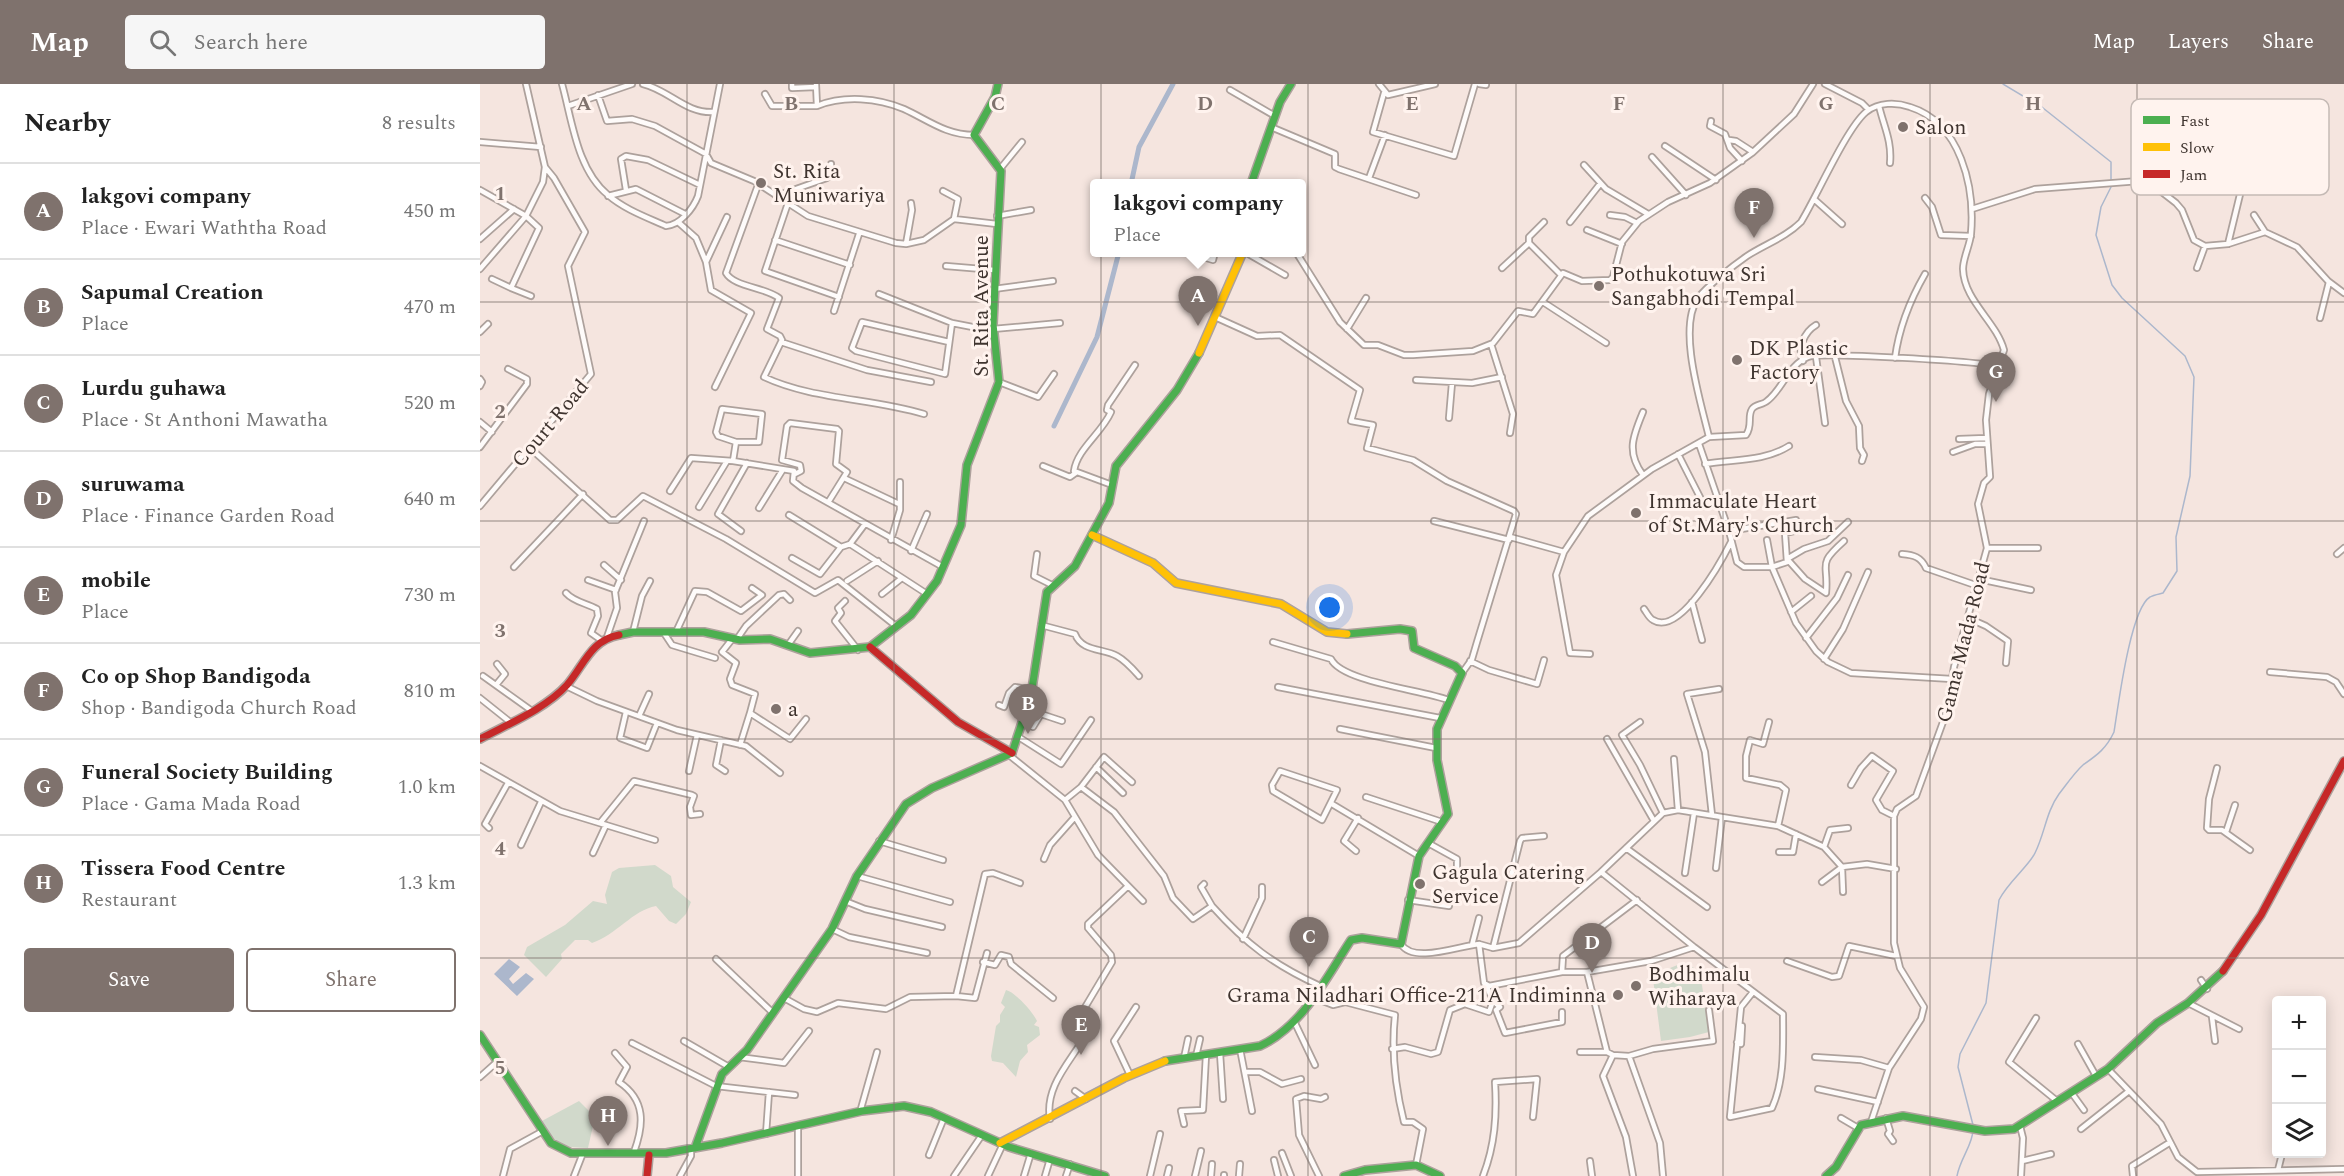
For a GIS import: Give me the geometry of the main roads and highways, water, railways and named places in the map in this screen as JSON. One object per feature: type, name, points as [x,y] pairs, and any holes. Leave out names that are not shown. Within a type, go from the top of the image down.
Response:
[{"type":"water","points":[[509,959],[520,967],[509,979],[513,984],[526,973],[534,979],[517,996],[494,974]]},
{"type":"waterway","points":[[1132,179],[1139,147],[1173,84]]},
{"type":"waterway","points":[[1973,1125],[1958,1067],[1960,1054],[1986,1003],[1999,900],[2035,853],[2051,808],[2059,794],[2077,771],[2101,751],[2111,738],[2136,620],[2143,605],[2150,597],[2163,593],[2177,571],[2176,537],[2190,476],[2194,377],[2185,356],[2122,298],[2112,285],[2096,235],[2101,207],[2111,187],[2111,162],[2043,108],[2003,84]]},
{"type":"waterway","points":[[1054,426],[1097,337],[1118,257]]},
{"type":"waterway","points":[[1957,1176],[1973,1130]]},
{"type":"place","name":"Salon","points":[[1903,127]]},
{"type":"place","name":"St. Rita Muniwariya","points":[[761,183]]},
{"type":"place","name":"Co op Shop Bandigoda","points":[[1754,238]]},
{"type":"place","name":"Pothukotuwa Sri Sangabhodi Tempal","points":[[1599,286]]},
{"type":"place","name":"lakgovi company","points":[[1198,326]]},
{"type":"place","name":"DK Plastic Factory","points":[[1737,360]]},
{"type":"place","name":"Funeral Society Building","points":[[1996,402]]},
{"type":"place","name":"Immaculate Heart of St.Mary's Church","points":[[1636,513]]},
{"type":"place","name":"a","points":[[776,709]]},
{"type":"place","name":"Sapumal Creation","points":[[1028,734]]},
{"type":"place","name":"Gagula Catering Service","points":[[1420,884]]},
{"type":"place","name":"Lurdu guhawa","points":[[1309,967]]},
{"type":"place","name":"suruwama","points":[[1592,973]]},
{"type":"place","name":"Bodhimalu Wiharaya","points":[[1636,986]]},
{"type":"place","name":"Grama Niladhari Office-211A Indiminna","points":[[1618,995]]},
{"type":"place","name":"mobile","points":[[1081,1055]]},
{"type":"place","name":"Tissera Food Centre","points":[[608,1146]]}]
